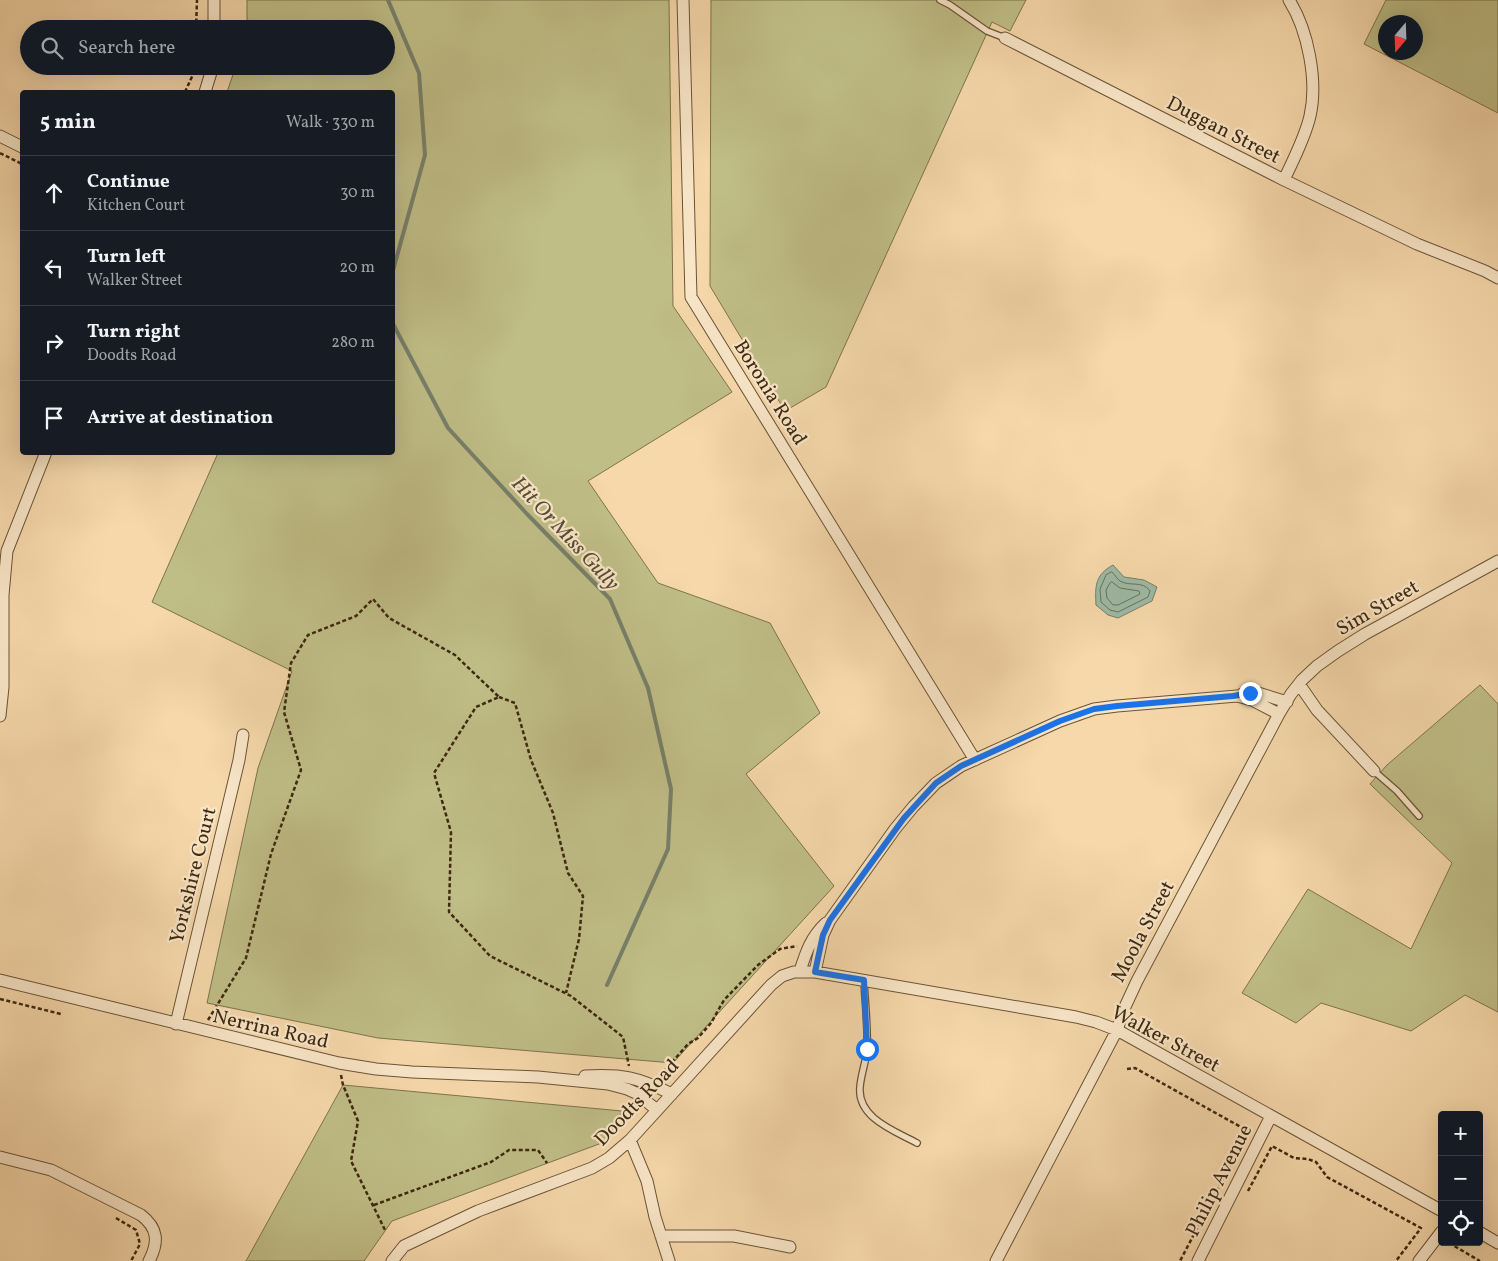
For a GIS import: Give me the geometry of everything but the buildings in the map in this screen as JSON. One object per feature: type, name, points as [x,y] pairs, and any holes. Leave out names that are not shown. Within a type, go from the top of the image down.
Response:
[{"type":"street","points":[[214,0],[214,20]]},
{"type":"street","name":"Boronia Road","points":[[683,0],[691,297],[975,760]]},
{"type":"street","points":[[1284,180],[1308,125],[1312,99],[1312,73],[1305,38],[1299,19],[1289,0]]},
{"type":"street","name":"Duggan Street","points":[[1006,38],[1284,180],[1417,244],[1498,278]]},
{"type":"street","points":[[206,90],[210,75]]},
{"type":"street","points":[[0,136],[20,146]]},
{"type":"street","points":[[0,716],[3,687],[3,595],[6,551],[45,455]]},
{"type":"street","name":"Sim Street","points":[[1287,702],[1299,684],[1317,666],[1349,644],[1498,561]]},
{"type":"street","points":[[1299,684],[1314,706],[1374,771]]},
{"type":"street","points":[[815,972],[824,932],[835,913],[895,830],[923,796],[946,776],[975,760],[1060,721],[1094,709],[1258,693],[1287,702]]},
{"type":"street","points":[[1233,696],[1249,698],[1279,714]]},
{"type":"street","name":"Moola Street","points":[[996,1261],[1116,1030],[1137,981],[1287,702]]},
{"type":"street","name":"Yorkshire Court","points":[[176,1024],[237,770],[243,735]]},
{"type":"street","points":[[800,971],[808,946],[815,934],[835,913]]},
{"type":"street","name":"Doodts Road","points":[[392,1261],[404,1246],[478,1211],[592,1168],[609,1158],[630,1140],[771,985],[782,976],[800,971],[815,972]]},
{"type":"street","name":"Walker Street","points":[[815,972],[1090,1020],[1116,1030],[1438,1209]]},
{"type":"street","name":"Nerrina Road","points":[[0,980],[339,1063],[412,1072],[538,1077],[622,1087],[636,1093],[657,1110]]},
{"type":"street","name":"Nerrina Road","points":[[538,1077],[610,1075],[630,1077],[652,1084],[672,1094]]},
{"type":"street","name":"Philip Avenue","points":[[1198,1261],[1271,1116]]},
{"type":"street","points":[[630,1140],[647,1181],[669,1261]]},
{"type":"street","points":[[0,1157],[51,1170],[137,1212],[149,1222],[154,1231],[155,1246],[149,1261]]},
{"type":"street","points":[[1483,1234],[1498,1243]]},
{"type":"street","points":[[661,1236],[734,1236],[790,1247]]},
{"type":"street","points":[[1419,1261],[1438,1236]]},
{"type":"lane","name":"Duggan Street","points":[[940,0],[987,31],[1006,38]]},
{"type":"lane","points":[[1374,771],[1397,791],[1419,816]]},
{"type":"lane","points":[[864,980],[867,1049],[860,1085],[861,1098],[866,1108],[877,1121],[917,1142]]},
{"type":"path","points":[[196,20],[197,0]]},
{"type":"path","points":[[185,90],[192,75]]},
{"type":"path","points":[[0,153],[20,163]]},
{"type":"path","points":[[202,1030],[246,958],[271,854],[301,770],[284,712],[291,663],[308,635],[356,616],[373,599],[389,618],[455,655],[499,697],[516,703],[531,760],[553,813],[568,873],[583,896],[579,939],[566,993]]},
{"type":"path","points":[[499,697],[476,707],[434,773],[451,832],[449,912],[490,956],[571,996],[623,1037],[629,1061],[630,1077]]},
{"type":"path","points":[[652,1084],[688,1044],[698,1038],[711,1023],[724,1000],[758,964],[780,949],[808,946]]},
{"type":"path","points":[[0,999],[61,1014]]},
{"type":"path","points":[[339,1063],[343,1085],[358,1121],[351,1161],[385,1230]]},
{"type":"path","points":[[1127,1068],[1135,1068],[1248,1131],[1180,1261]]},
{"type":"path","points":[[1272,1146],[1294,1158],[1308,1159],[1316,1162],[1327,1177],[1420,1228],[1396,1261]]},
{"type":"path","points":[[374,1205],[491,1162],[509,1150],[538,1150],[547,1163]]},
{"type":"path","points":[[131,1261],[140,1244]]},
{"type":"path","points":[[1455,1246],[1480,1261]]},
{"type":"shaded area","points":[[247,0],[669,0],[673,306],[732,392],[588,481],[658,583],[770,623],[820,713],[746,774],[834,886],[673,1063],[378,1038],[207,1003],[258,768],[292,671],[152,602],[217,455],[395,455],[395,90],[228,90],[233,75],[395,75],[395,20],[247,20]]},
{"type":"shaded area","points":[[711,0],[1026,0],[1010,31],[992,22],[826,387],[785,411],[710,286]]},
{"type":"shaded area","points":[[1386,0],[1498,0],[1498,113],[1395,60],[1423,60],[1423,15],[1378,15]]},
{"type":"shaded area","points":[[1378,16],[1378,51],[1364,44]]},
{"type":"shaded area","points":[[1480,685],[1498,704],[1498,1012],[1465,995],[1411,1031],[1321,1003],[1296,1023],[1242,993],[1308,889],[1411,949],[1452,863],[1370,784],[1387,765]]},
{"type":"shaded area","points":[[343,1085],[622,1111],[607,1141],[392,1221],[364,1261],[246,1261]]},
{"type":"water","points":[[1113,565],[1124,577],[1144,580],[1157,587],[1152,601],[1118,618],[1108,615],[1096,605],[1096,587],[1099,577]]},
{"type":"waterway","name":"Hit Or Miss Gully","points":[[388,0],[419,73],[425,155],[395,263]]},
{"type":"waterway","name":"Hit Or Miss Gully","points":[[395,328],[448,428],[527,514],[610,599],[648,688],[671,789],[668,849],[607,985]]},
{"type":"route","points":[[867,1049],[864,980],[815,972],[823,935],[830,920],[895,830],[932,787],[961,766],[1048,726],[1094,709],[1250,693]]}]
